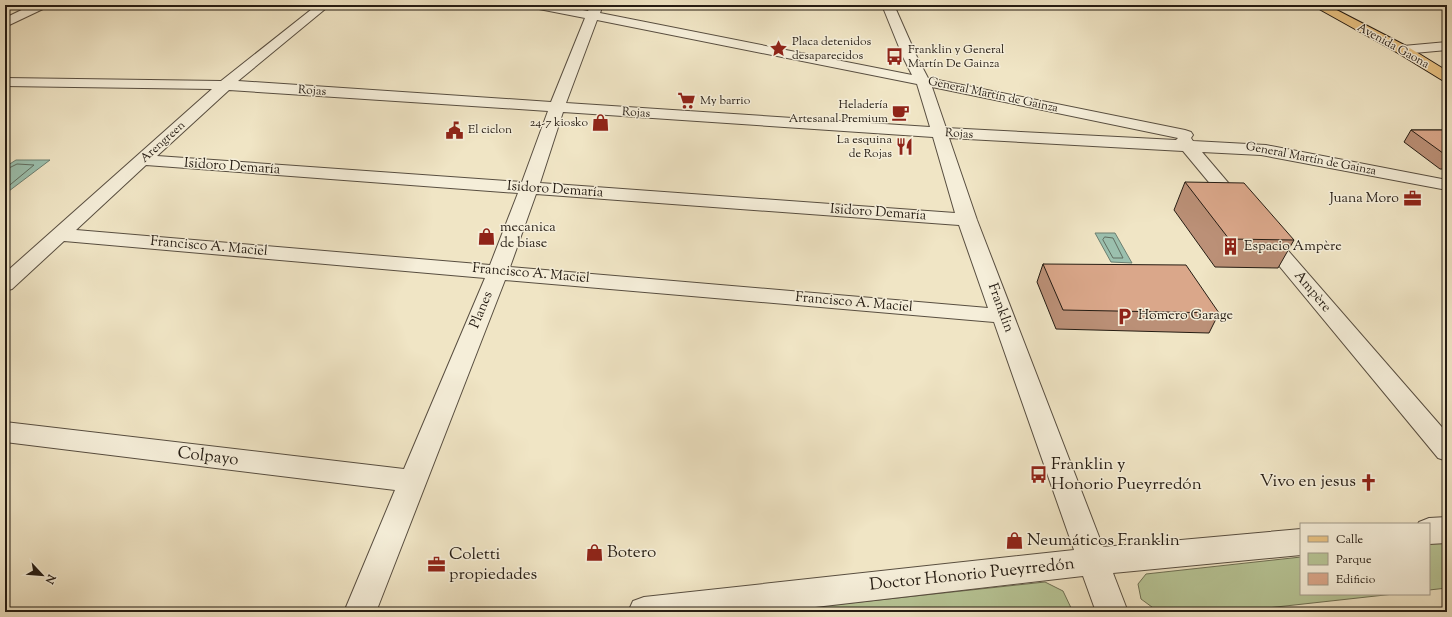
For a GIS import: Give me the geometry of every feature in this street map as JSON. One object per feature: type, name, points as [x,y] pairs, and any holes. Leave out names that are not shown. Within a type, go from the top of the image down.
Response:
[{"type":"main road","name":"Avenida Gaona","points":[[1318,5],[1403,50],[1447,77]]},
{"type":"street","points":[[5,23],[41,5]]},
{"type":"street","name":"Arengreen","points":[[5,284],[225,86],[324,5]]},
{"type":"street","name":"General Martín de Gainza","points":[[539,5],[595,10],[923,81],[1183,140]]},
{"type":"street","name":"Franklin","points":[[888,5],[910,57],[923,81],[967,220],[1112,612]]},
{"type":"street","name":"Planes","points":[[360,612],[411,481],[498,271],[557,108],[595,10]]},
{"type":"street","points":[[1403,50],[1447,46]]},
{"type":"street","name":"Rojas","points":[[5,82],[225,86],[938,132],[1183,140],[1266,150]]},
{"type":"street","name":"Ampère","points":[[1183,140],[1447,451]]},
{"type":"street","name":"General Martín de Gainza","points":[[1266,150],[1447,185]]},
{"type":"street","name":"Isidoro Demaría","points":[[143,160],[967,220]]},
{"type":"street","name":"Francisco A. Maciel","points":[[60,235],[498,271],[1003,316]]},
{"type":"street","name":"Colpayo","points":[[5,432],[411,481]]},
{"type":"street","points":[[1430,531],[1447,530]]},
{"type":"street","name":"Doctor Honorio Pueyrredón","points":[[644,612],[1094,561],[1300,542]]},
{"type":"green space","points":[[1447,541],[1447,588],[1430,590],[1430,543]]},
{"type":"green space","points":[[1300,557],[1300,595],[1385,595],[1231,612],[1162,612],[1156,610],[1141,599],[1138,584],[1146,574]]},
{"type":"green space","points":[[1045,582],[1063,591],[1073,612],[767,612]]},
{"type":"water","points":[[16,160],[50,160],[5,194],[5,167]]},
{"type":"water","points":[[1095,233],[1115,233],[1132,263],[1111,262]]},
{"type":"building","points":[[1411,130],[1447,130],[1447,156]]},
{"type":"building","points":[[1185,182],[1244,183],[1294,240],[1229,239]]},
{"type":"building","points":[[1043,264],[1186,265],[1219,313],[1063,310]]},
{"type":"place","name":"Placa detenidos desaparecidos","points":[[779,49]]},
{"type":"place","name":"Franklin y General Martín De Gainza","points":[[895,57]]},
{"type":"place","name":"My barrio","points":[[687,101]]},
{"type":"place","name":"Heladería Artesanal Premium","points":[[901,112]]},
{"type":"place","name":"24-7 kiosko","points":[[601,123]]},
{"type":"place","name":"El ciclon","points":[[455,130]]},
{"type":"place","name":"La esquina de Rojas","points":[[905,147]]},
{"type":"place","name":"Juana Moro","points":[[1412,199]]},
{"type":"place","name":"mecanica de biase","points":[[487,236]]},
{"type":"place","name":"Espacio Ampère","points":[[1231,247]]},
{"type":"place","name":"Homero Garage","points":[[1125,316]]},
{"type":"place","name":"Franklin y Honorio Pueyrredón","points":[[1038,475]]},
{"type":"place","name":"Vivo en jesus","points":[[1369,482]]},
{"type":"place","name":"Neumáticos Franklin","points":[[1014,541]]},
{"type":"place","name":"Botero","points":[[594,553]]},
{"type":"place","name":"Coletti propiedades","points":[[436,565]]}]
